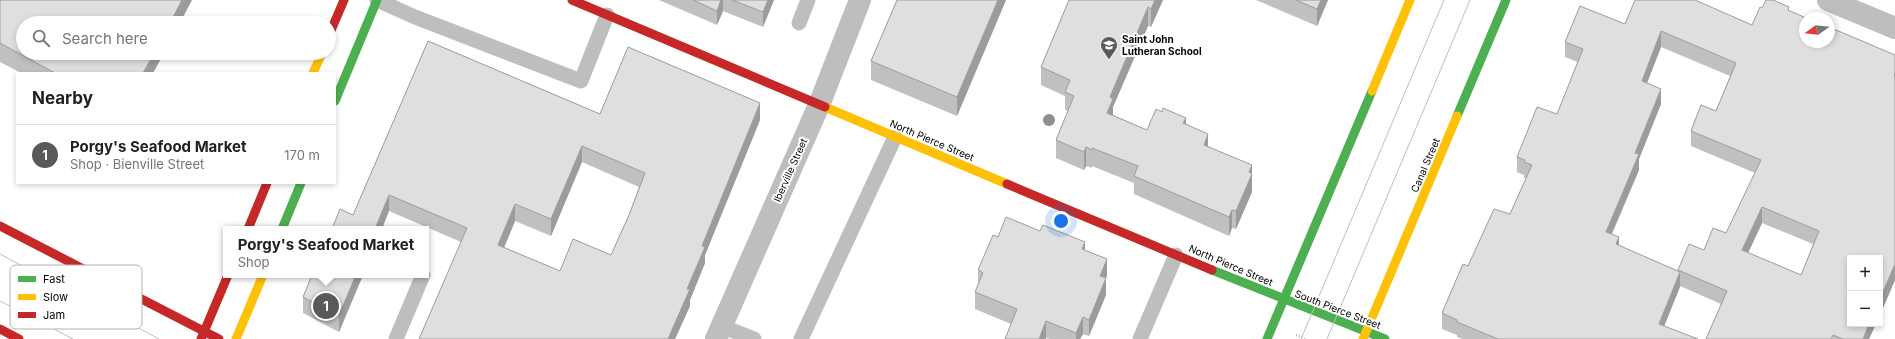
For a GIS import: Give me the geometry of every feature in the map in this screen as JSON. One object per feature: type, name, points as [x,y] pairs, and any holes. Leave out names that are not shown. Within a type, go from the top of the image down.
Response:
[{"type":"street","points":[[336,19],[344,0]]},
{"type":"street","points":[[336,99],[377,0]]},
{"type":"street","name":"North Pierce Street","points":[[572,0],[1284,300]]},
{"type":"street","name":"Iberville Street","points":[[719,333],[819,105],[860,0]]},
{"type":"street","points":[[1267,339],[1410,0]]},
{"type":"street","name":"Canal Street","points":[[1365,335],[1506,0]]},
{"type":"street","points":[[1828,0],[1895,28]]},
{"type":"street","points":[[313,72],[319,60]]},
{"type":"street","points":[[249,226],[267,184]]},
{"type":"street","points":[[283,226],[301,184]]},
{"type":"street","points":[[3,241],[4,228],[73,265]]},
{"type":"street","points":[[203,335],[227,278]]},
{"type":"street","points":[[236,339],[262,278]]},
{"type":"street","name":"South Pierce Street","points":[[1284,300],[1365,335],[1385,339]]},
{"type":"street","points":[[142,302],[203,335],[219,339]]},
{"type":"street","points":[[0,329],[19,339]]},
{"type":"lane","points":[[377,0],[415,17],[581,81],[607,15]]},
{"type":"lane","points":[[799,23],[808,0]]},
{"type":"lane","points":[[801,339],[895,137]]},
{"type":"lane","points":[[1140,339],[1176,255]]},
{"type":"lane","points":[[396,339],[422,278]]},
{"type":"lane","points":[[719,333],[754,339]]},
{"type":"path","points":[[1293,334],[1305,339]]},
{"type":"building","points":[[0,0],[182,0],[174,16],[16,16],[16,52],[0,43]]},
{"type":"building","points":[[693,0],[721,0],[717,11]]},
{"type":"building","points":[[732,0],[768,0],[763,12]]},
{"type":"building","points":[[897,0],[998,0],[957,97],[871,61]]},
{"type":"building","points":[[1069,0],[1155,0],[1151,9],[1148,7],[1110,97],[1113,99],[1107,113],[1147,130],[1156,109],[1162,112],[1163,108],[1186,118],[1183,123],[1208,134],[1204,145],[1252,165],[1249,172],[1252,174],[1236,211],[1232,210],[1229,217],[1134,176],[1138,166],[1092,148],[1092,150],[1086,147],[1084,152],[1056,140],[1074,96],[1065,92],[1070,80],[1041,67]]},
{"type":"building","points":[[1296,0],[1321,0],[1317,9]]},
{"type":"building","points":[[1635,0],[1695,0],[1752,25],[1760,7],[1762,8],[1766,0],[1773,0],[1789,7],[1788,10],[1799,15],[1799,48],[1835,48],[1835,30],[1895,55],[1895,264],[1883,292],[1883,255],[1847,255],[1847,327],[1868,327],[1863,339],[1843,339],[1833,335],[1831,339],[1706,339],[1727,291],[1678,270],[1689,244],[1704,250],[1713,228],[1726,233],[1761,160],[1691,131],[1701,105],[1716,111],[1736,63],[1661,31],[1642,81],[1661,89],[1635,153],[1639,154],[1606,232],[1619,237],[1616,244],[1680,272],[1659,324],[1698,339],[1498,339],[1457,322],[1457,320],[1442,313],[1463,264],[1468,266],[1494,209],[1510,214],[1532,165],[1517,157],[1537,107],[1557,114],[1583,49],[1565,42],[1580,6],[1625,24]],"holes":[[[1762,207],[1819,231],[1801,275],[1742,250]]]},
{"type":"building","points":[[428,41],[600,114],[628,47],[760,103],[702,246],[705,247],[687,289],[690,289],[668,339],[419,339],[467,228],[389,195],[376,226],[333,226],[340,209],[353,215]],"holes":[[[582,146],[645,173],[629,215],[611,255],[573,239],[560,271],[498,245],[515,204],[551,219]]]},
{"type":"building","points":[[31,60],[150,60],[144,72],[53,72]]},
{"type":"building","points":[[1006,217],[1040,231],[1043,225],[1085,242],[1082,249],[1107,259],[1100,276],[1106,278],[1089,320],[1083,317],[1076,333],[1046,321],[1039,339],[1005,339],[1017,309],[975,292],[983,273],[978,270],[993,235],[998,237]]},
{"type":"building","points":[[311,278],[355,278],[339,315],[303,297]]},
{"type":"tram line","points":[[1301,339],[1444,0]]},
{"type":"tram line","points":[[1327,339],[1470,0]]},
{"type":"tram line","points":[[0,254],[21,265]]},
{"type":"tram line","points":[[0,301],[10,306]]},
{"type":"tram line","points":[[54,329],[73,339]]},
{"type":"tram line","points":[[140,329],[159,339]]},
{"type":"traffic: fast","points":[[336,99],[377,0]]},
{"type":"traffic: fast","points":[[1457,116],[1506,0]]},
{"type":"traffic: fast","points":[[1267,339],[1372,91]]},
{"type":"traffic: fast","points":[[283,226],[301,184]]},
{"type":"traffic: fast","points":[[1212,270],[1385,339]]},
{"type":"traffic: slow","points":[[1372,91],[1410,0]]},
{"type":"traffic: slow","points":[[313,72],[319,60]]},
{"type":"traffic: slow","points":[[825,107],[1007,184]]},
{"type":"traffic: slow","points":[[1363,339],[1457,116]]},
{"type":"traffic: slow","points":[[236,339],[262,278]]},
{"type":"traffic: jam","points":[[336,19],[344,0]]},
{"type":"traffic: jam","points":[[572,0],[825,107]]},
{"type":"traffic: jam","points":[[249,226],[267,184]]},
{"type":"traffic: jam","points":[[1007,184],[1212,270]]},
{"type":"traffic: jam","points":[[0,226],[76,265]]},
{"type":"traffic: jam","points":[[201,339],[227,278]]},
{"type":"traffic: jam","points":[[142,299],[219,339]]},
{"type":"traffic: jam","points":[[0,329],[19,339]]},
{"type":"place","name":"Saint John Lutheran School","points":[[1109,60]]},
{"type":"place","name":"Porgy's Seafood Market","points":[[326,306]]}]
